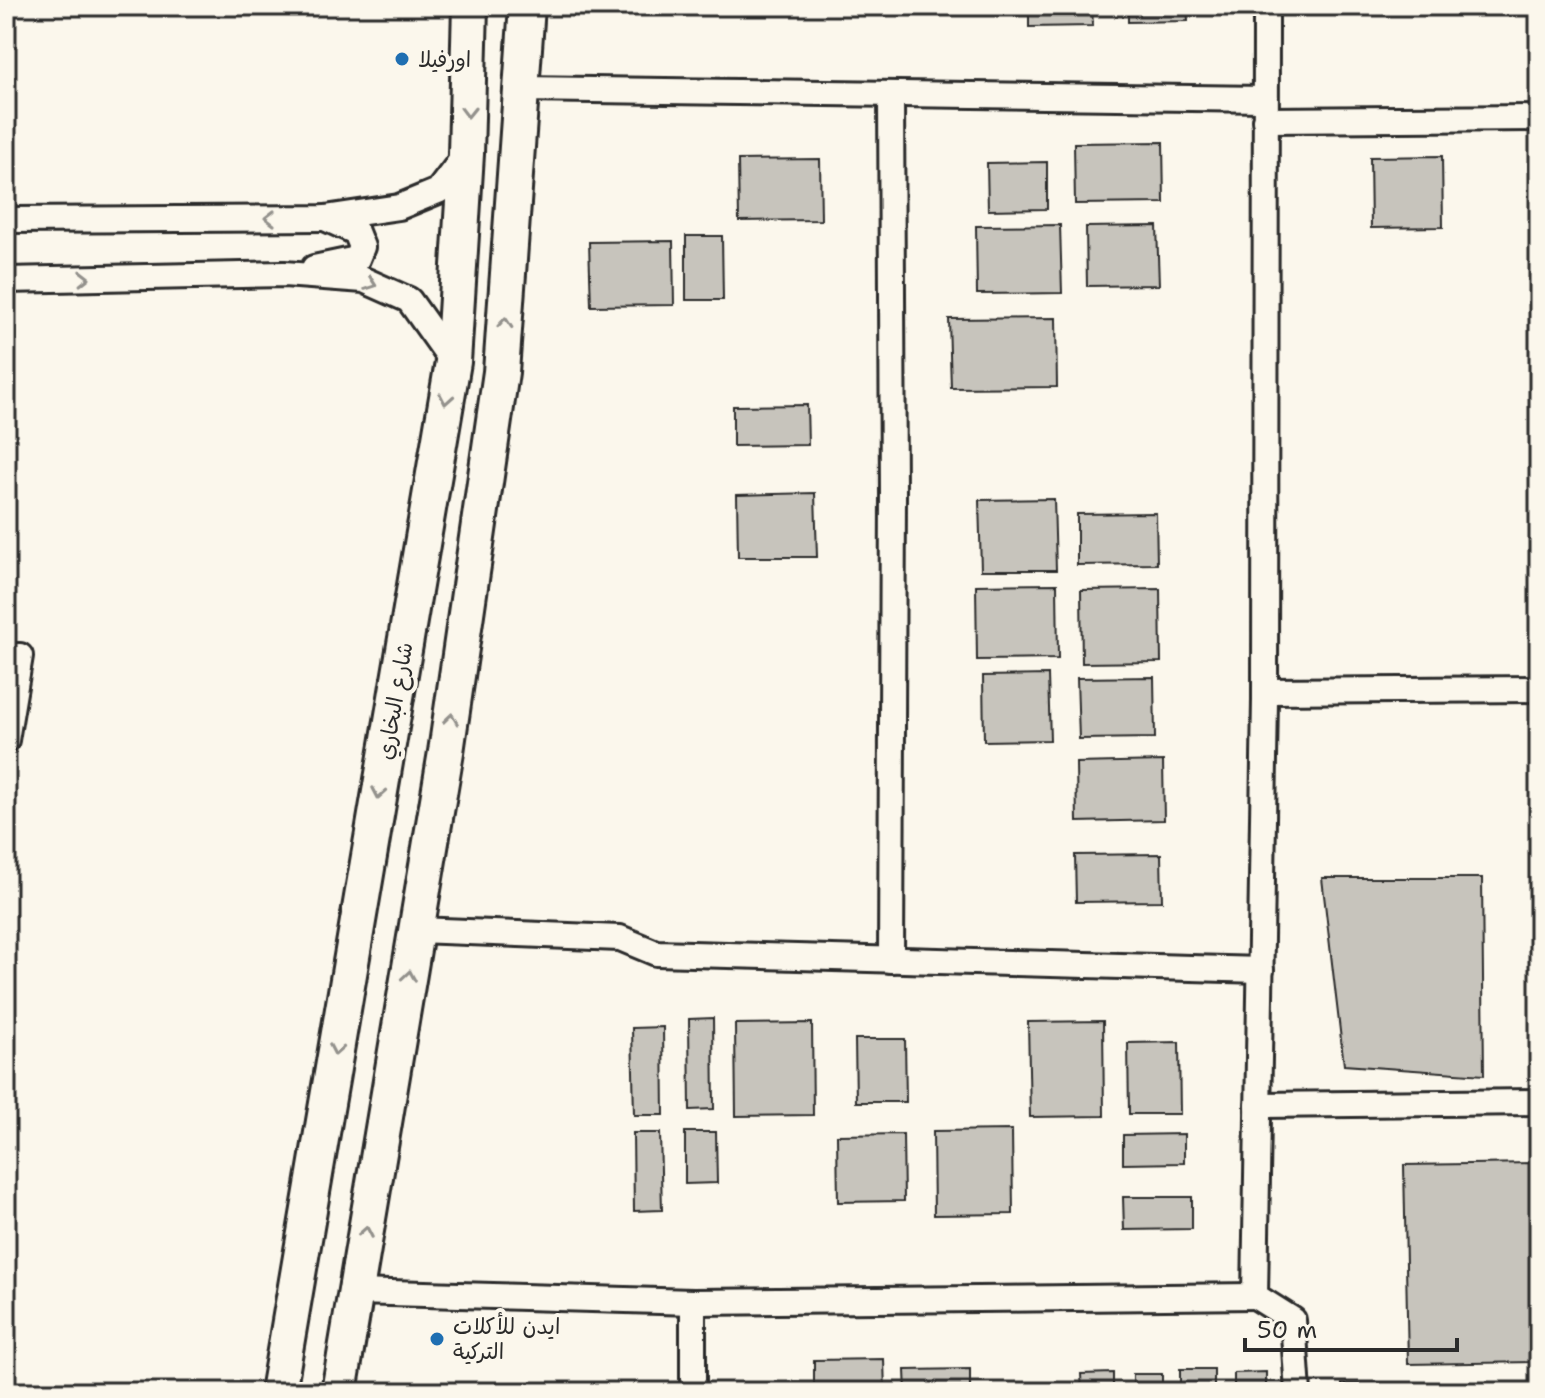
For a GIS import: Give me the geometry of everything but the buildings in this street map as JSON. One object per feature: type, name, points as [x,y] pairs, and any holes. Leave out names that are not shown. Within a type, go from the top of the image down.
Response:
[{"type":"main road","name":"شارع البخاري","points":[[278,1392],[453,362],[466,154],[470,6]]},
{"type":"main road","points":[[339,1392],[446,752],[501,372],[527,6]]},
{"type":"street","points":[[1255,1296],[1265,691],[1266,6]]},
{"type":"street","points":[[521,89],[891,94],[1539,118]]},
{"type":"street","points":[[891,94],[891,960]]},
{"type":"street","points":[[6,220],[325,218],[399,207],[438,191],[466,154]]},
{"type":"street","points":[[284,274],[357,259],[362,247],[356,232],[325,218]]},
{"type":"street","points":[[6,280],[284,274],[364,280],[409,300],[453,362]]},
{"type":"street","points":[[6,656],[20,656],[6,740]]},
{"type":"street","points":[[1265,691],[1539,689]]},
{"type":"street","points":[[417,930],[620,938],[656,953],[1261,970]]},
{"type":"street","points":[[1258,1105],[1539,1102]]},
{"type":"street","points":[[356,1292],[693,1302],[1255,1296],[1293,1320],[1298,1392]]},
{"type":"street","points":[[693,1302],[693,1392]]},
{"type":"place","name":"اورفيلا","points":[[402,59]]},
{"type":"place","name":"ايدن للأكلات التركية","points":[[437,1339]]}]
